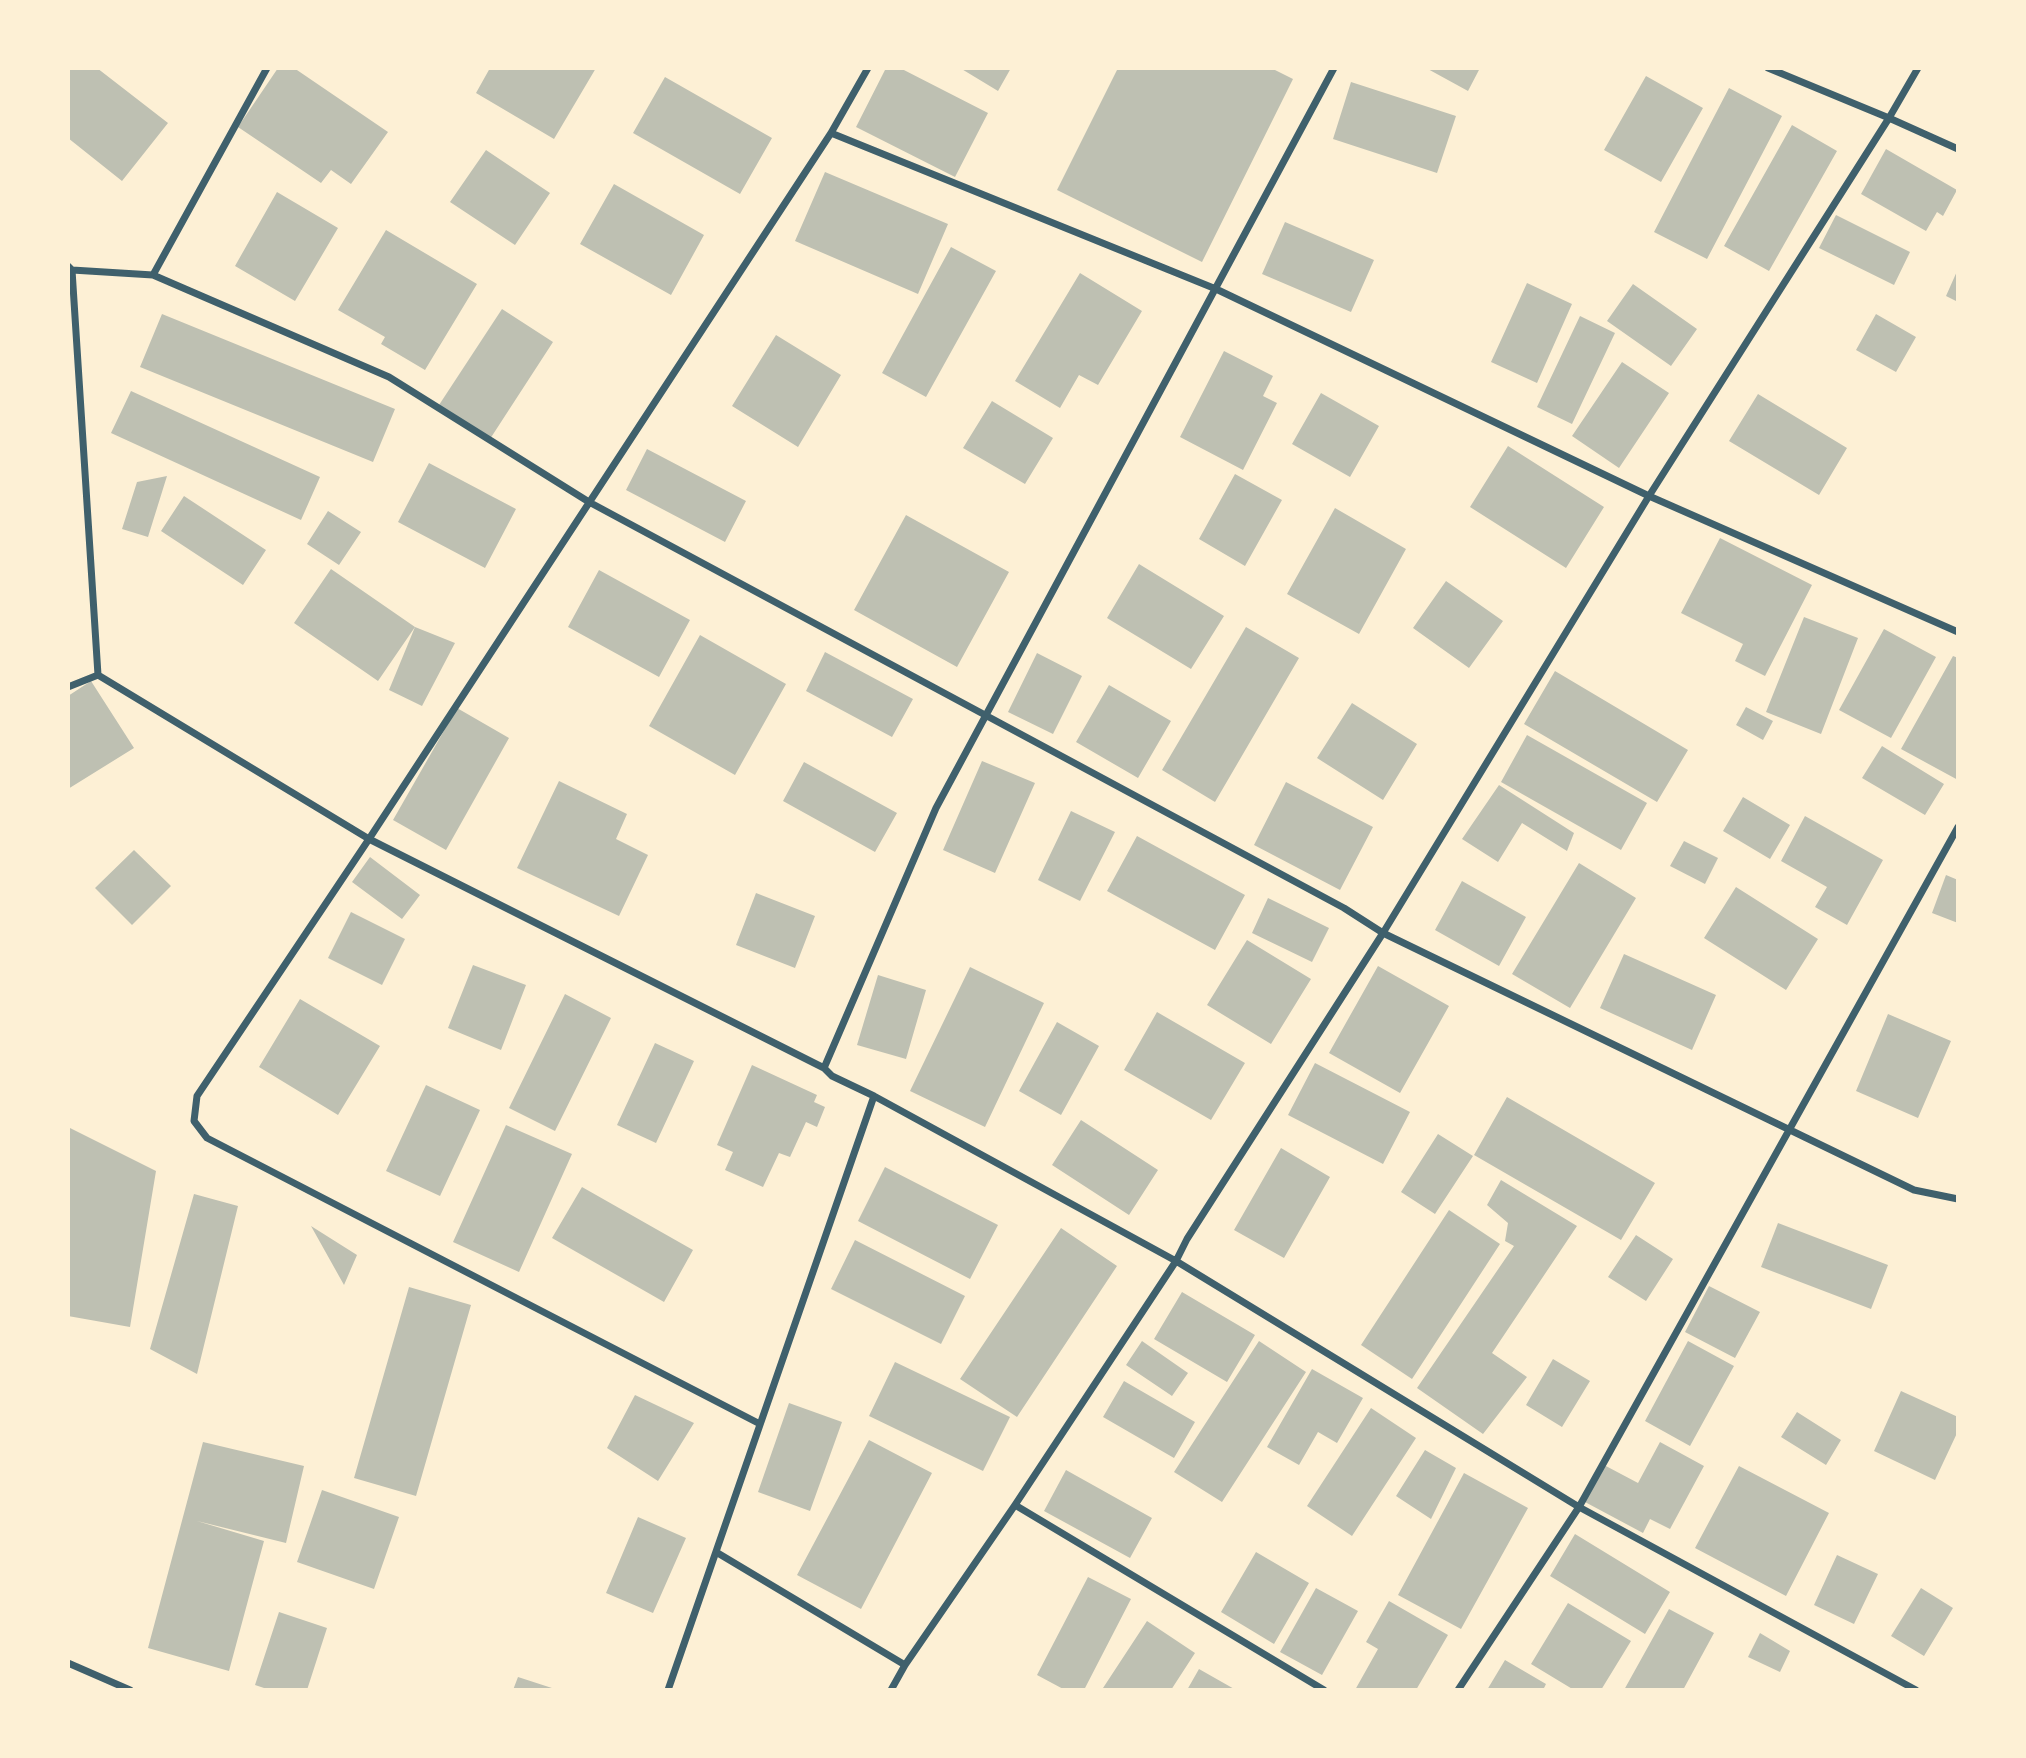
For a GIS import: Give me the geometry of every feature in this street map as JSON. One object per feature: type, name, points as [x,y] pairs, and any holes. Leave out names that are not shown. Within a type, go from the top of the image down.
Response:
[{"type":"street","points":[[153,275],[267,68]]},
{"type":"street","points":[[760,1424],[207,1138],[194,1121],[197,1096],[369,839],[831,133],[868,68]]},
{"type":"street","points":[[824,1068],[936,808],[1334,68]]},
{"type":"street","points":[[1768,68],[1958,149]]},
{"type":"street","points":[[891,1690],[905,1665],[1015,1505],[1176,1261],[1383,933],[1650,496],[1918,68]]},
{"type":"street","points":[[831,133],[1216,289],[1650,496],[1958,632]]},
{"type":"street","points":[[98,675],[70,268],[153,275],[389,377],[589,502],[1344,908],[1383,933],[1913,1190],[1958,1199]]},
{"type":"street","points":[[68,687],[98,675]]},
{"type":"street","points":[[98,675],[369,839],[824,1068],[832,1076],[874,1096],[1176,1261],[1579,1507],[1916,1690]]},
{"type":"street","points":[[1458,1690],[1579,1507],[1958,827]]},
{"type":"street","points":[[668,1690],[874,1096]]},
{"type":"street","points":[[1015,1505],[1324,1690]]},
{"type":"street","points":[[716,1552],[905,1665]]},
{"type":"street","points":[[68,1663],[131,1690]]},
{"type":"building","points":[[68,68],[97,68],[168,123],[122,181],[68,138]]},
{"type":"building","points":[[278,68],[294,68],[388,132],[351,184],[331,170],[321,183],[238,127]]},
{"type":"building","points":[[490,68],[596,68],[554,139],[476,93]]},
{"type":"building","points":[[886,68],[900,68],[988,113],[955,177],[856,127]]},
{"type":"building","points":[[960,68],[1011,68],[998,91]]},
{"type":"building","points":[[1118,68],[1271,68],[1293,79],[1202,262],[1057,190]]},
{"type":"building","points":[[1426,68],[1480,68],[1468,91]]},
{"type":"building","points":[[1646,76],[1703,108],[1661,182],[1604,150]]},
{"type":"building","points":[[665,77],[772,138],[740,194],[633,133]]},
{"type":"building","points":[[1351,82],[1456,116],[1437,173],[1333,139]]},
{"type":"building","points":[[1729,88],[1782,116],[1707,259],[1654,232]]},
{"type":"building","points":[[1792,125],[1837,151],[1769,271],[1724,246]]},
{"type":"building","points":[[1886,149],[1957,190],[1943,216],[1937,212],[1926,231],[1861,194]]},
{"type":"building","points":[[486,150],[550,193],[515,245],[450,202]]},
{"type":"building","points":[[825,172],[948,224],[918,294],[795,241]]},
{"type":"building","points":[[614,184],[704,235],[671,295],[580,244]]},
{"type":"building","points":[[277,192],[338,228],[295,301],[235,266]]},
{"type":"building","points":[[1836,215],[1910,252],[1894,285],[1819,248]]},
{"type":"building","points":[[1285,222],[1374,260],[1351,312],[1262,274]]},
{"type":"building","points":[[386,230],[477,284],[425,370],[381,344],[385,337],[338,310]]},
{"type":"building","points":[[951,247],[996,271],[926,397],[882,373]]},
{"type":"building","points":[[1958,269],[1958,302],[1946,296]]},
{"type":"building","points":[[1080,273],[1142,311],[1098,385],[1079,375],[1060,408],[1015,381]]},
{"type":"building","points":[[1527,283],[1572,304],[1537,383],[1491,362]]},
{"type":"building","points":[[1633,284],[1697,329],[1671,366],[1607,321]]},
{"type":"building","points":[[502,309],[553,342],[490,439],[439,405]]},
{"type":"building","points":[[162,314],[395,409],[373,462],[140,367]]},
{"type":"building","points":[[1876,314],[1916,337],[1896,372],[1856,350]]},
{"type":"building","points":[[1580,316],[1615,333],[1572,424],[1537,407]]},
{"type":"building","points":[[776,335],[841,375],[798,447],[732,406]]},
{"type":"building","points":[[1224,351],[1273,376],[1263,396],[1277,403],[1243,470],[1180,437]]},
{"type":"building","points":[[1622,362],[1669,393],[1619,468],[1572,436]]},
{"type":"building","points":[[131,391],[320,477],[301,520],[111,433]]},
{"type":"building","points":[[1321,393],[1379,426],[1350,477],[1292,444]]},
{"type":"building","points":[[1758,394],[1847,448],[1819,495],[1729,441]]},
{"type":"building","points":[[992,401],[1053,438],[1025,484],[963,448]]},
{"type":"building","points":[[1508,446],[1604,507],[1566,568],[1470,507]]},
{"type":"building","points":[[647,449],[746,501],[725,542],[626,490]]},
{"type":"building","points":[[429,463],[516,509],[485,568],[398,522]]},
{"type":"building","points":[[1235,474],[1282,500],[1245,566],[1199,539]]},
{"type":"building","points":[[167,476],[148,537],[122,529],[137,482]]},
{"type":"building","points":[[184,496],[266,550],[243,585],[161,531]]},
{"type":"building","points":[[1335,508],[1406,549],[1359,634],[1287,594]]},
{"type":"building","points":[[328,511],[361,532],[339,565],[307,544]]},
{"type":"building","points":[[906,515],[1009,572],[957,667],[854,610]]},
{"type":"building","points":[[1720,538],[1812,585],[1765,676],[1735,661],[1743,644],[1681,613]]},
{"type":"building","points":[[1139,564],[1224,616],[1191,669],[1107,618]]},
{"type":"building","points":[[331,569],[415,627],[378,681],[294,623]]},
{"type":"building","points":[[599,570],[690,620],[659,677],[568,627]]},
{"type":"building","points":[[1446,581],[1503,621],[1469,668],[1413,628]]},
{"type":"building","points":[[1804,617],[1858,638],[1821,734],[1766,712]]},
{"type":"building","points":[[415,627],[455,643],[422,706],[389,690]]},
{"type":"building","points":[[1246,627],[1299,658],[1215,802],[1162,770]]},
{"type":"building","points":[[1884,629],[1936,657],[1891,738],[1839,710]]},
{"type":"building","points":[[700,635],[786,684],[735,775],[649,726]]},
{"type":"building","points":[[825,652],[913,699],[892,737],[806,691]]},
{"type":"building","points":[[1037,653],[1082,676],[1053,734],[1008,712]]},
{"type":"building","points":[[1953,656],[1958,658],[1958,780],[1901,749]]},
{"type":"building","points":[[1555,671],[1688,750],[1657,802],[1524,724]]},
{"type":"building","points":[[91,681],[134,748],[68,789],[68,696]]},
{"type":"building","points":[[1109,685],[1171,721],[1138,778],[1076,742]]},
{"type":"building","points":[[1352,703],[1417,744],[1383,800],[1317,758]]},
{"type":"building","points":[[1746,707],[1773,721],[1763,740],[1736,725]]},
{"type":"building","points":[[457,708],[509,738],[446,850],[393,820]]},
{"type":"building","points":[[1527,735],[1647,803],[1621,850],[1501,782]]},
{"type":"building","points":[[1882,746],[1944,784],[1925,815],[1862,778]]},
{"type":"building","points":[[982,761],[1035,783],[995,873],[943,850]]},
{"type":"building","points":[[804,762],[897,813],[875,852],[783,801]]},
{"type":"building","points":[[559,781],[627,814],[616,839],[648,855],[619,916],[517,868]]},
{"type":"building","points":[[1286,782],[1373,827],[1340,890],[1254,845]]},
{"type":"building","points":[[1499,785],[1574,833],[1567,851],[1522,823],[1498,862],[1462,839]]},
{"type":"building","points":[[1743,797],[1790,825],[1770,859],[1723,831]]},
{"type":"building","points":[[1071,811],[1115,832],[1080,901],[1038,880]]},
{"type":"building","points":[[1805,816],[1883,860],[1847,925],[1815,907],[1827,887],[1781,861]]},
{"type":"building","points":[[1137,836],[1245,895],[1215,950],[1107,891]]},
{"type":"building","points":[[1684,841],[1718,858],[1705,884],[1670,866]]},
{"type":"building","points":[[134,850],[171,886],[132,925],[95,888]]},
{"type":"building","points":[[370,857],[420,895],[402,919],[352,882]]},
{"type":"building","points":[[1579,863],[1636,898],[1570,1008],[1512,974]]},
{"type":"building","points":[[1946,875],[1958,880],[1958,923],[1932,913]]},
{"type":"building","points":[[1462,881],[1526,917],[1499,966],[1435,930]]},
{"type":"building","points":[[1736,887],[1818,939],[1786,990],[1704,938]]},
{"type":"building","points":[[756,893],[815,916],[795,968],[736,945]]},
{"type":"building","points":[[1268,898],[1329,928],[1312,962],[1252,933]]},
{"type":"building","points":[[351,912],[405,939],[382,985],[328,958]]},
{"type":"building","points":[[1247,940],[1311,979],[1271,1044],[1207,1005]]},
{"type":"building","points":[[1624,954],[1716,995],[1692,1050],[1600,1008]]},
{"type":"building","points":[[473,965],[526,985],[501,1050],[448,1028]]},
{"type":"building","points":[[1378,966],[1449,1006],[1400,1093],[1329,1053]]},
{"type":"building","points":[[970,967],[1044,1003],[985,1127],[910,1091]]},
{"type":"building","points":[[878,975],[926,990],[906,1059],[857,1045]]},
{"type":"building","points":[[565,994],[611,1018],[555,1131],[509,1108]]},
{"type":"building","points":[[300,999],[380,1046],[338,1115],[259,1067]]},
{"type":"building","points":[[1157,1012],[1245,1063],[1211,1120],[1124,1070]]},
{"type":"building","points":[[1888,1014],[1951,1041],[1918,1118],[1856,1091]]},
{"type":"building","points":[[1057,1022],[1099,1046],[1061,1115],[1019,1091]]},
{"type":"building","points":[[655,1043],[694,1061],[656,1143],[617,1125]]},
{"type":"building","points":[[1315,1063],[1410,1112],[1383,1164],[1288,1115]]},
{"type":"building","points":[[752,1065],[817,1095],[814,1102],[825,1107],[817,1127],[806,1122],[790,1157],[779,1153],[763,1187],[725,1170],[733,1152],[717,1145]]},
{"type":"building","points":[[426,1085],[480,1110],[440,1196],[386,1171]]},
{"type":"building","points":[[1507,1097],[1655,1183],[1621,1240],[1474,1155]]},
{"type":"building","points":[[1081,1120],[1158,1170],[1129,1215],[1052,1165]]},
{"type":"building","points":[[506,1125],[572,1154],[519,1272],[453,1242]]},
{"type":"building","points":[[68,1127],[156,1171],[130,1327],[68,1316]]},
{"type":"building","points":[[1438,1134],[1473,1156],[1435,1214],[1401,1192]]},
{"type":"building","points":[[1281,1148],[1330,1177],[1284,1258],[1234,1230]]},
{"type":"building","points":[[885,1167],[998,1225],[970,1279],[858,1221]]},
{"type":"building","points":[[1501,1180],[1577,1226],[1492,1353],[1527,1377],[1483,1434],[1417,1388],[1514,1246],[1505,1241],[1508,1223],[1487,1205]]},
{"type":"building","points":[[582,1187],[693,1250],[664,1302],[552,1238]]},
{"type":"building","points":[[194,1194],[238,1206],[197,1374],[150,1349]]},
{"type":"building","points":[[1449,1210],[1500,1244],[1412,1379],[1361,1345]]},
{"type":"building","points":[[1778,1223],[1888,1265],[1871,1309],[1761,1267]]},
{"type":"building","points":[[311,1226],[357,1255],[344,1285]]},
{"type":"building","points":[[1061,1228],[1117,1266],[1017,1417],[960,1379]]},
{"type":"building","points":[[1636,1235],[1673,1259],[1646,1301],[1608,1277]]},
{"type":"building","points":[[855,1240],[965,1296],[941,1344],[831,1289]]},
{"type":"building","points":[[1709,1286],[1760,1312],[1735,1358],[1685,1332]]},
{"type":"building","points":[[409,1287],[471,1305],[416,1496],[354,1478]]},
{"type":"building","points":[[1182,1292],[1255,1335],[1227,1382],[1154,1339]]},
{"type":"building","points":[[1142,1341],[1188,1373],[1172,1396],[1126,1365]]},
{"type":"building","points":[[1259,1341],[1306,1372],[1222,1502],[1174,1472]]},
{"type":"building","points":[[1688,1341],[1734,1366],[1690,1446],[1645,1421]]},
{"type":"building","points":[[1553,1359],[1590,1381],[1562,1427],[1526,1405]]},
{"type":"building","points":[[895,1362],[1010,1417],[983,1471],[869,1416]]},
{"type":"building","points":[[1312,1369],[1363,1398],[1337,1443],[1318,1432],[1299,1465],[1267,1447]]},
{"type":"building","points":[[1124,1381],[1195,1422],[1174,1458],[1103,1417]]},
{"type":"building","points":[[1901,1391],[1958,1417],[1958,1431],[1935,1480],[1874,1451]]},
{"type":"building","points":[[635,1395],[694,1423],[658,1481],[607,1448]]},
{"type":"building","points":[[789,1403],[842,1422],[810,1511],[758,1492]]},
{"type":"building","points":[[1371,1408],[1416,1438],[1352,1536],[1307,1506]]},
{"type":"building","points":[[1797,1412],[1841,1440],[1826,1465],[1781,1437]]},
{"type":"building","points":[[869,1440],[932,1473],[861,1609],[797,1575]]},
{"type":"building","points":[[203,1442],[304,1466],[286,1543],[197,1521],[264,1541],[229,1671],[148,1648]]},
{"type":"building","points":[[1660,1442],[1704,1466],[1670,1529],[1650,1519],[1643,1533],[1585,1502],[1604,1465],[1638,1483]]},
{"type":"building","points":[[1425,1450],[1456,1468],[1431,1519],[1396,1496]]},
{"type":"building","points":[[1739,1466],[1829,1513],[1786,1596],[1695,1548]]},
{"type":"building","points":[[1066,1470],[1152,1518],[1130,1558],[1044,1511]]},
{"type":"building","points":[[1464,1473],[1528,1508],[1461,1629],[1398,1595]]},
{"type":"building","points":[[322,1490],[399,1517],[374,1589],[297,1562]]},
{"type":"building","points":[[638,1517],[686,1538],[653,1613],[606,1593]]},
{"type":"building","points":[[1575,1534],[1670,1592],[1645,1634],[1550,1576]]},
{"type":"building","points":[[1256,1552],[1309,1583],[1274,1644],[1221,1612]]},
{"type":"building","points":[[1837,1555],[1878,1574],[1854,1624],[1814,1605]]},
{"type":"building","points":[[1088,1577],[1131,1599],[1084,1690],[1065,1690],[1037,1675]]},
{"type":"building","points":[[1316,1588],[1358,1611],[1322,1675],[1280,1652]]},
{"type":"building","points":[[1921,1588],[1953,1608],[1924,1656],[1891,1636]]},
{"type":"building","points":[[1389,1601],[1448,1635],[1416,1690],[1355,1690],[1378,1649],[1366,1642]]},
{"type":"building","points":[[1568,1603],[1631,1641],[1601,1690],[1574,1690],[1531,1664]]},
{"type":"building","points":[[1669,1609],[1714,1633],[1683,1690],[1624,1690]]},
{"type":"building","points":[[279,1612],[327,1628],[307,1690],[270,1690],[255,1685]]},
{"type":"building","points":[[1147,1621],[1195,1653],[1171,1690],[1105,1690],[1103,1688]]},
{"type":"building","points":[[1760,1633],[1790,1651],[1780,1672],[1748,1657]]},
{"type":"building","points":[[1505,1660],[1546,1684],[1543,1690],[1487,1690]]},
{"type":"building","points":[[1199,1669],[1236,1690],[1187,1690]]},
{"type":"building","points":[[518,1677],[555,1689],[513,1690]]}]
